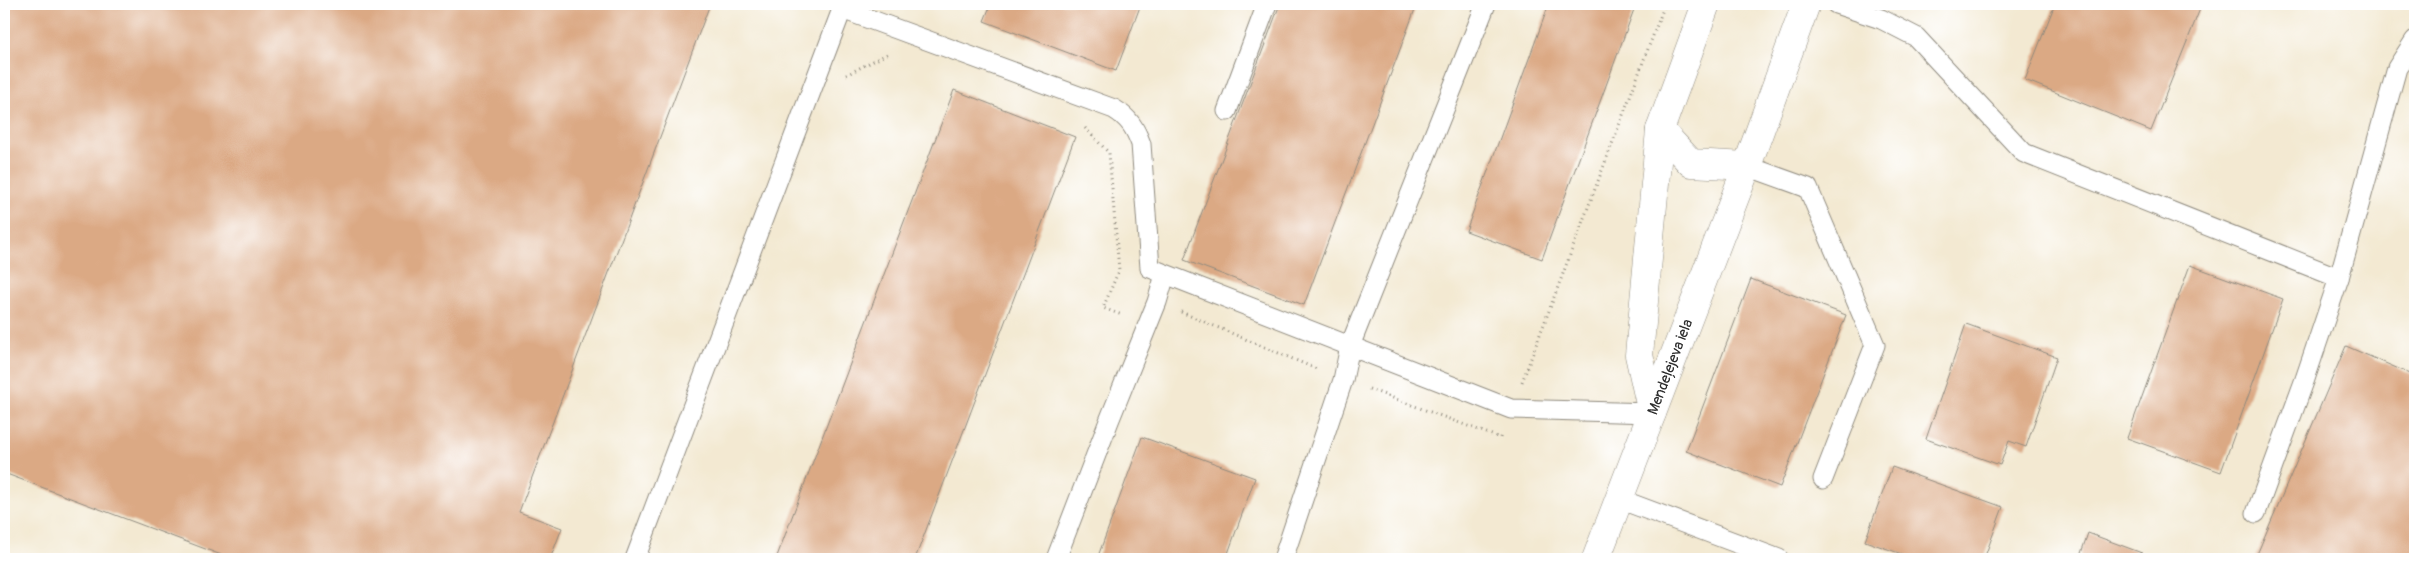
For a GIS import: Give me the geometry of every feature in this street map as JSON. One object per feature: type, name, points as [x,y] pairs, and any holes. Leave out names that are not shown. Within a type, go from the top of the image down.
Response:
[{"type":"street","name":"Mendeļejeva iela","points":[[1652,413],[1639,355],[1660,130],[1706,4]]},
{"type":"street","name":"Mendeļejeva iela","points":[[1652,413],[1747,166],[1806,4]]},
{"type":"street","points":[[1660,130],[1691,163],[1747,166]]},
{"type":"street","points":[[1596,559],[1652,413]]},
{"type":"lane","points":[[1227,111],[1267,4]]},
{"type":"lane","points":[[1283,559],[1343,380],[1350,346],[1486,4]]},
{"type":"lane","points":[[1836,4],[1882,19],[1916,37],[2024,153],[2339,278]]},
{"type":"lane","points":[[635,559],[843,6],[1114,109],[1126,116],[1135,129],[1141,144],[1150,268],[1511,409],[1652,413]]},
{"type":"lane","points":[[2256,513],[2305,379],[2339,278],[2397,68],[2415,40]]},
{"type":"lane","points":[[1747,166],[1808,188],[1875,345],[1824,479]]},
{"type":"lane","points":[[1056,559],[1157,302],[1165,275]]},
{"type":"lane","points":[[1619,499],[1779,559]]},
{"type":"path","points":[[1500,438],[1665,4]]},
{"type":"building","points":[[4,4],[710,4],[519,512],[562,528],[550,559],[232,559],[4,473]]},
{"type":"building","points":[[991,4],[1141,4],[1116,71],[984,21]]},
{"type":"building","points":[[1280,4],[1417,4],[1304,305],[1184,260]]},
{"type":"building","points":[[1549,4],[1636,4],[1542,259],[1466,231]]},
{"type":"building","points":[[2055,4],[2202,4],[2151,131],[2025,80]]},
{"type":"building","points":[[954,90],[1075,137],[915,559],[776,559]]},
{"type":"building","points":[[2190,265],[2283,299],[2221,472],[2127,438]]},
{"type":"building","points":[[1751,279],[1846,315],[1780,487],[1686,451]]},
{"type":"building","points":[[1966,324],[2057,357],[2026,447],[2009,441],[2000,465],[1926,439]]},
{"type":"building","points":[[2346,346],[2415,376],[2415,559],[2255,559]]},
{"type":"building","points":[[1142,437],[1255,478],[1226,559],[1097,559]]},
{"type":"building","points":[[1892,467],[2003,507],[1984,559],[1916,559],[1865,541]]},
{"type":"building","points":[[2088,533],[2158,559],[2079,559]]}]
